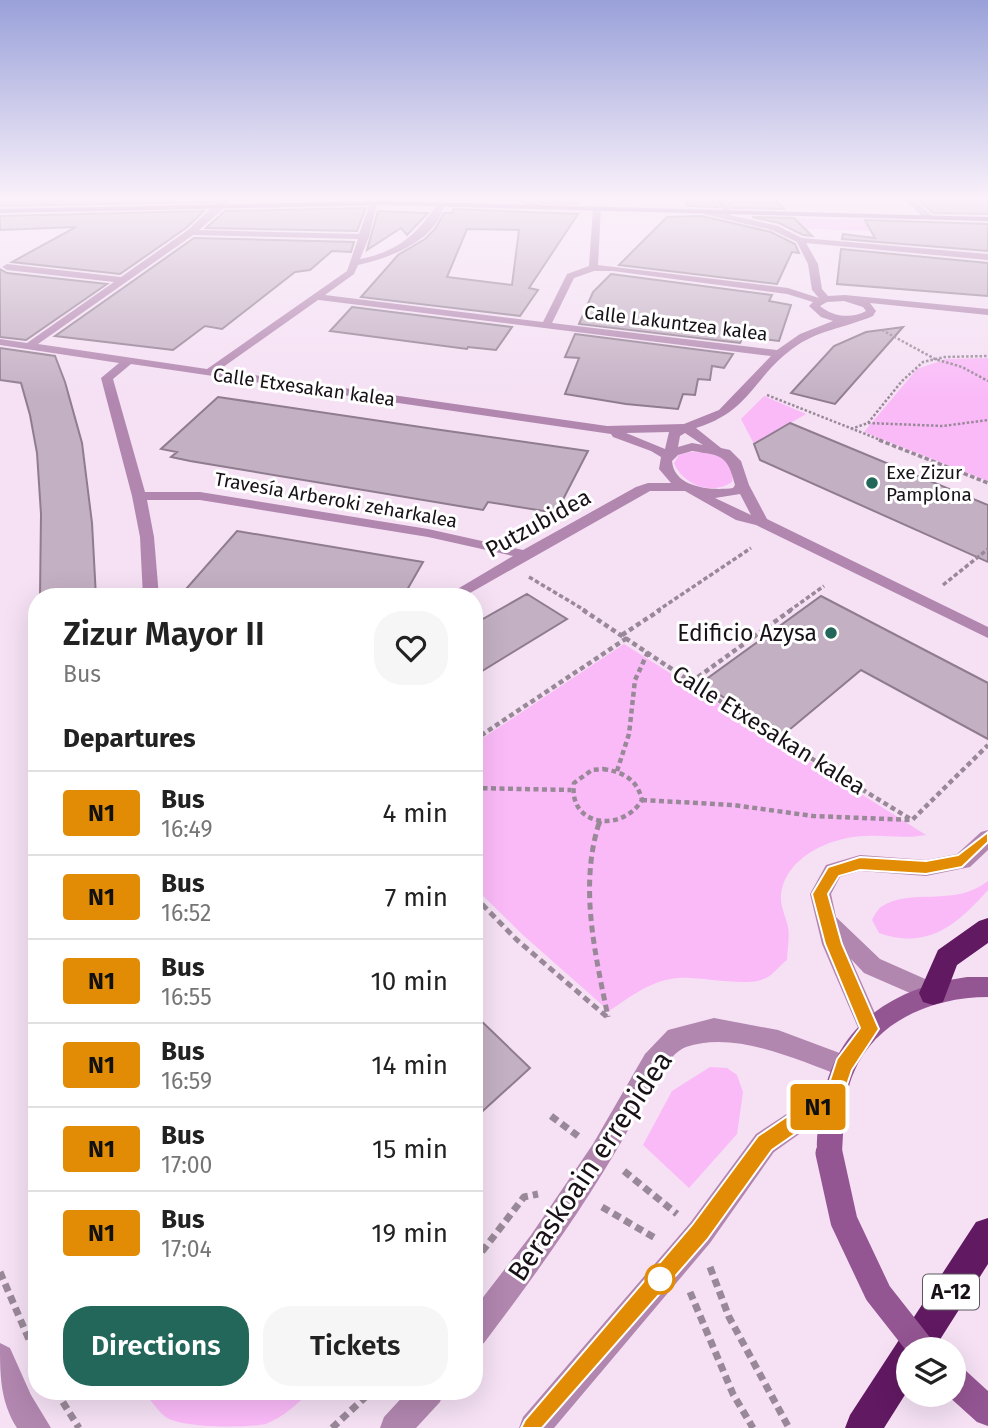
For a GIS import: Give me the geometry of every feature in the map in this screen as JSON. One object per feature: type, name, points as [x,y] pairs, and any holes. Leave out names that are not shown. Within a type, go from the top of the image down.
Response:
[{"type":"highway","points":[[933,993],[947,958],[988,929]]},
{"type":"highway","name":"A-12","points":[[922,1337],[988,1234]]},
{"type":"highway","points":[[863,1428],[896,1377]]},
{"type":"street","points":[[29,346],[146,264]]},
{"type":"street","points":[[208,373],[319,297],[351,272],[356,264]]},
{"type":"street","points":[[593,264],[593,268]]},
{"type":"street","points":[[813,264],[819,303],[825,315],[851,319]]},
{"type":"street","points":[[7,267],[122,280]]},
{"type":"street","points":[[546,325],[570,276],[593,268],[613,268],[784,290],[819,303],[845,298],[988,313]]},
{"type":"street","name":"Calle Lakuntzea kalea","points":[[319,297],[779,354]]},
{"type":"street","points":[[845,298],[866,305],[871,311],[869,314]]},
{"type":"street","points":[[798,340],[819,303]]},
{"type":"street","points":[[684,428],[718,416],[779,354],[798,340],[829,324],[869,314],[936,310],[988,313]]},
{"type":"street","name":"Calle Etxesakan kalea","points":[[0,342],[607,430],[684,428]]},
{"type":"street","points":[[128,361],[107,378],[139,496],[147,537],[150,588]]},
{"type":"street","points":[[718,416],[721,452]]},
{"type":"street","points":[[684,428],[695,432],[736,464],[742,485],[761,522]]},
{"type":"street","name":"Putzubidea","points":[[468,588],[648,487],[668,458],[674,434],[684,428]]},
{"type":"street","name":"Calle Etxesakan kalea","points":[[607,430],[655,448],[668,458]]},
{"type":"street","points":[[721,452],[692,447],[668,458],[668,474],[689,489],[741,517],[761,522],[988,633]]},
{"type":"street","name":"Putzubidea","points":[[648,487],[729,494],[742,485]]},
{"type":"street","name":"Travesía Arberoki zeharkalea","points":[[139,496],[200,496],[428,533],[526,556]]},
{"type":"street","points":[[870,1029],[834,944],[820,894],[833,871],[860,863],[926,867],[962,861],[988,838]]},
{"type":"street","points":[[828,922],[872,966],[933,993]]},
{"type":"street","points":[[913,1337],[878,1293],[844,1222],[830,1153],[834,1096],[844,1066],[870,1029],[895,1009],[933,993],[985,987]]},
{"type":"street","name":"Beraskoain errepidea","points":[[483,1320],[541,1245],[602,1153],[653,1062],[676,1038],[714,1029],[778,1041],[844,1066]]},
{"type":"street","points":[[534,1428],[700,1233],[765,1143],[834,1096]]},
{"type":"street","points":[[0,1358],[20,1406],[36,1428]]},
{"type":"street","points":[[966,1391],[988,1410]]},
{"type":"street","points":[[395,1428],[421,1400]]},
{"type":"path","points":[[877,327],[935,359],[988,381]]},
{"type":"path","points":[[868,423],[915,367],[935,359],[988,356]]},
{"type":"path","points":[[763,394],[988,483]]},
{"type":"path","points":[[850,429],[868,423],[923,426],[971,424],[988,420]]},
{"type":"path","points":[[483,734],[751,548]]},
{"type":"path","points":[[943,585],[988,549]]},
{"type":"path","name":"Calle Etxesakan kalea","points":[[510,565],[624,636],[747,719],[912,820]]},
{"type":"path","points":[[691,682],[824,586]]},
{"type":"path","points":[[617,771],[629,734],[635,680],[648,652]]},
{"type":"path","points":[[642,800],[733,805],[813,816],[912,820],[988,745]]},
{"type":"path","points":[[592,770],[617,771],[637,784],[642,800],[634,814],[621,820],[600,821],[590,818],[575,807],[571,790],[580,777],[592,770]]},
{"type":"path","points":[[483,788],[571,790]]},
{"type":"path","points":[[483,905],[517,940],[608,1017],[593,933],[591,905],[590,862],[594,835],[600,821]]},
{"type":"path","points":[[551,1116],[602,1153],[700,1233],[729,1317],[789,1428]]},
{"type":"path","name":"Beraskoain errepidea","points":[[483,1250],[524,1197]]},
{"type":"path","name":"Beraskoain errepidea","points":[[596,1203],[654,1238]]},
{"type":"path","points":[[0,1272],[28,1338]]},
{"type":"path","points":[[695,1301],[733,1394],[753,1428]]},
{"type":"path","points":[[62,1400],[79,1428]]},
{"type":"path","points":[[332,1428],[362,1400]]},
{"type":"shaded area","points":[[988,358],[988,481],[864,432],[917,369],[946,359]]},
{"type":"shaded area","points":[[764,396],[806,414],[754,444],[741,419]]},
{"type":"shaded area","points":[[690,452],[706,453],[726,461],[732,473],[732,482],[716,488],[707,488],[684,477],[674,463],[679,455]]},
{"type":"shaded area","points":[[624,644],[926,835],[853,837],[825,845],[800,860],[784,882],[781,896],[789,931],[787,960],[769,977],[747,982],[668,979],[641,990],[609,1011],[483,896],[483,738]]},
{"type":"shaded area","points":[[988,881],[988,890],[965,914],[940,931],[927,936],[896,937],[879,933],[872,920],[880,908],[893,901],[961,894]]},
{"type":"shaded area","points":[[710,1067],[727,1068],[737,1075],[743,1092],[737,1134],[689,1188],[643,1145],[672,1091]]},
{"type":"shaded area","points":[[150,1400],[301,1400],[266,1424],[232,1427],[178,1422],[165,1417]]},
{"type":"building","points":[[27,264],[135,264],[120,274]]},
{"type":"building","points":[[158,264],[317,264],[310,270],[295,272],[222,329],[205,326],[173,350],[55,336]]},
{"type":"building","points":[[390,264],[453,264],[447,277],[512,285],[515,264],[545,264],[529,288],[538,290],[520,316],[361,297]]},
{"type":"building","points":[[620,264],[787,264],[777,284]]},
{"type":"building","points":[[839,264],[988,264],[988,296],[837,284]]},
{"type":"building","points":[[0,269],[7,273],[107,284],[26,340],[0,337]]},
{"type":"building","points":[[611,274],[772,295],[769,301],[791,305],[779,341],[743,337],[740,343],[579,324],[593,292]]},
{"type":"building","points":[[352,307],[512,327],[496,350],[467,349],[330,331]]},
{"type":"building","points":[[903,327],[835,404],[791,393],[834,346],[866,332]]},
{"type":"building","points":[[575,334],[733,354],[724,368],[712,366],[710,380],[698,379],[695,395],[683,394],[678,409],[626,404],[565,394],[579,358],[565,357]]},
{"type":"building","points":[[0,348],[55,356],[82,443],[92,523],[96,588],[40,588],[41,514],[37,453],[30,415],[21,383],[0,380]]},
{"type":"building","points":[[218,397],[588,451],[556,513],[488,502],[483,510],[190,461],[171,457],[177,452],[161,449]]},
{"type":"building","name":"Exe Zizur Pamplona","points":[[790,423],[988,505],[988,562],[760,460],[754,444]]},
{"type":"building","points":[[237,531],[423,562],[408,588],[187,588]]},
{"type":"building","points":[[527,594],[567,619],[483,670],[483,619]]},
{"type":"building","name":"Edificio Azysa","points":[[821,596],[988,683],[988,739],[861,670],[783,735],[701,683]]},
{"type":"building","points":[[483,1023],[530,1068],[483,1111]]},
{"type":"bus line","name":"N1","points":[[534,1428],[700,1233],[765,1143],[834,1096],[844,1066],[870,1029],[834,944],[820,894],[833,871],[860,863],[926,867],[962,861],[988,838]]},
{"type":"place","name":"Exe Zizur Pamplona","points":[[872,483]]},
{"type":"place","name":"Edificio Azysa","points":[[831,633]]}]
